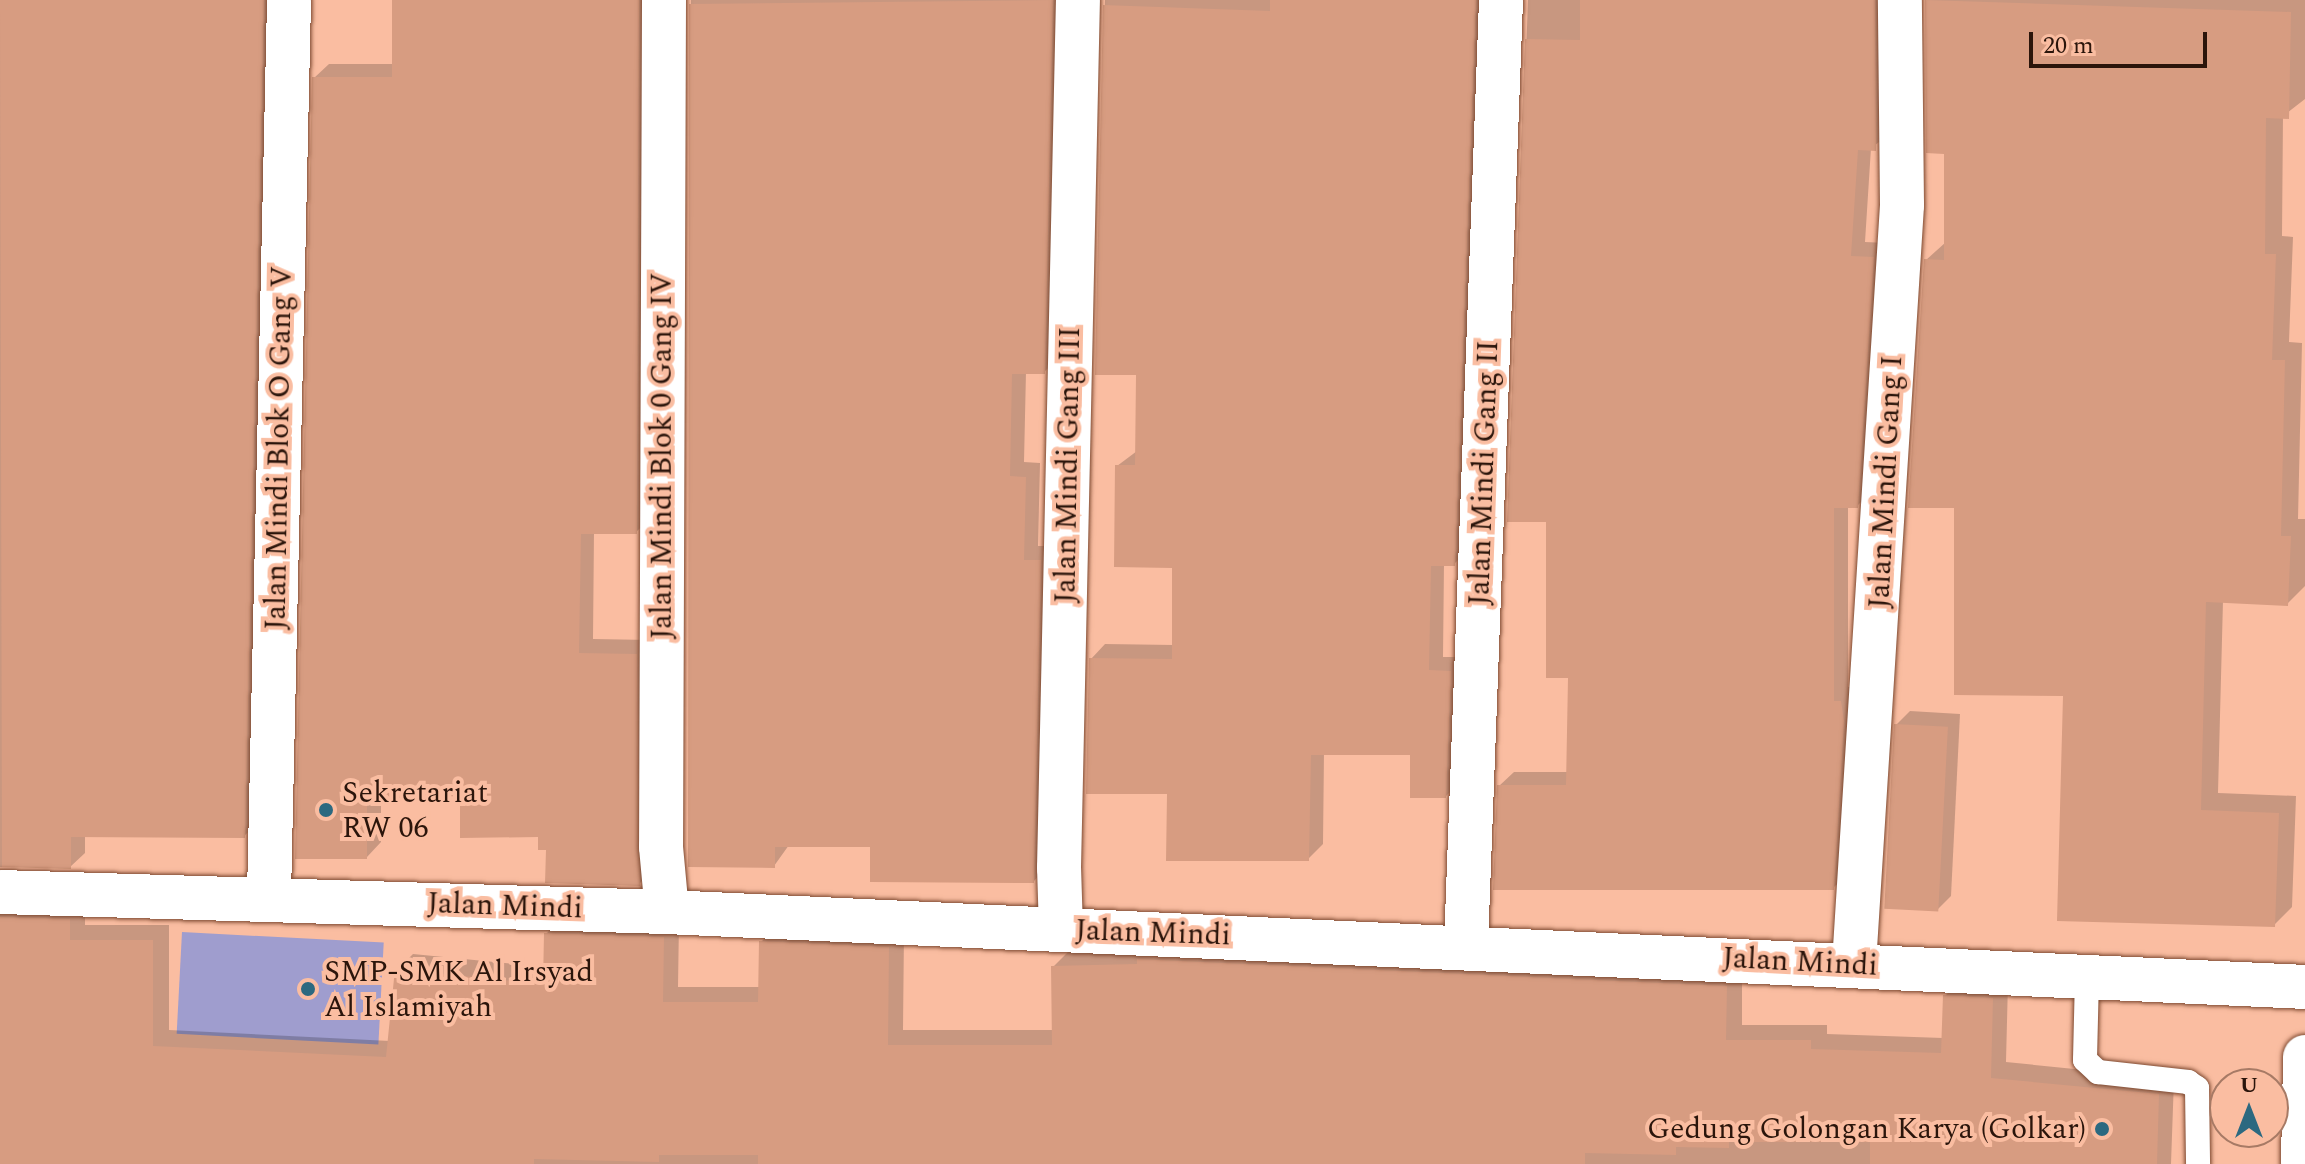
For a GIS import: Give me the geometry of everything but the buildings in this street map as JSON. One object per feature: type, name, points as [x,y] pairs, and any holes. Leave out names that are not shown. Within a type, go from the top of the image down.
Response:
[{"type":"street","name":"Jalan Mindi Blok O Gang V","points":[[269,896],[289,0]]},
{"type":"street","name":"Jalan Mindi Blok 0 Gang IV","points":[[664,0],[661,847],[667,912]]},
{"type":"street","name":"Jalan Mindi Gang III","points":[[1061,930],[1059,852],[1078,0]]},
{"type":"street","name":"Jalan Mindi Gang II","points":[[1466,946],[1501,0]]},
{"type":"street","name":"Jalan Mindi Gang I","points":[[1854,964],[1902,205],[1900,0]]},
{"type":"street","name":"Jalan Mindi","points":[[0,892],[269,896],[667,912],[1466,946],[2305,987]]},
{"type":"street","points":[[2303,1164],[2305,1057]]},
{"type":"lane","points":[[2087,977],[2085,1060],[2098,1072],[2188,1082],[2197,1088],[2198,1164]]},
{"type":"shaded area","points":[[182,932],[384,943],[378,1044],[177,1034]]},
{"type":"place","name":"Sekretariat RW 06","points":[[326,810]]},
{"type":"place","name":"SMP-SMK Al Irsyad Al Islamiyah","points":[[308,989]]},
{"type":"place","name":"Gedung Golongan Karya (Golkar)","points":[[2102,1129]]}]
